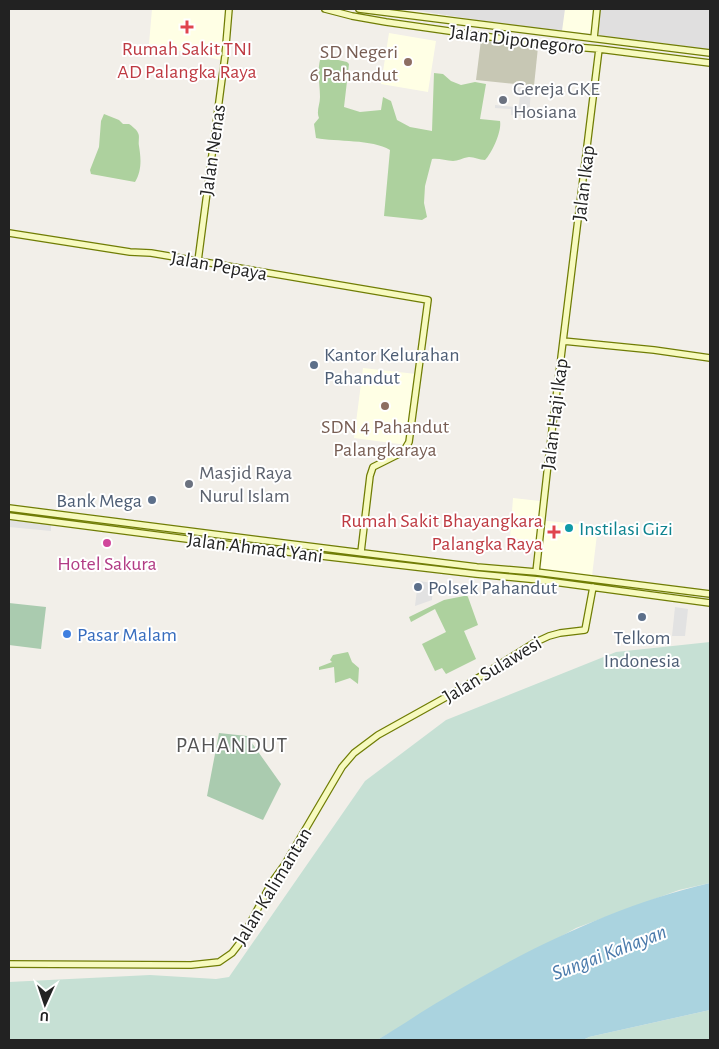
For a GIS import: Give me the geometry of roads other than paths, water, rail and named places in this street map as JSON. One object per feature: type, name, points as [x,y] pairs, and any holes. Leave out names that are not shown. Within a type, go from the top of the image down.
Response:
[{"type":"street","name":"Jalan Nenas","points":[[198,261],[225,56],[229,9]]},
{"type":"street","name":"Jalan Diponegoro","points":[[325,9],[386,22],[540,44],[599,49],[710,63]]},
{"type":"street","name":"Jalan Diponegoro","points":[[359,9],[710,53]]},
{"type":"street","points":[[594,38],[597,9]]},
{"type":"street","points":[[477,34],[478,23]]},
{"type":"street","points":[[503,38],[504,26]]},
{"type":"street","name":"Jalan Ikap","points":[[573,258],[599,49]]},
{"type":"street","name":"Jalan Pepaya","points":[[9,232],[198,261],[428,300],[410,442],[403,452],[373,467],[371,471],[361,552]]},
{"type":"street","name":"Jalan Haji Ikap","points":[[536,572],[573,258]]},
{"type":"street","points":[[563,341],[654,350],[710,358]]},
{"type":"street","name":"Jalan Ahmad Yani","points":[[9,508],[468,566],[536,572],[710,594]]},
{"type":"street","name":"Jalan Ahmad Yani","points":[[9,516],[710,603]]},
{"type":"street","points":[[203,540],[204,532]]},
{"type":"street","name":"Jalan Sulawesi","points":[[429,707],[534,643],[554,634],[585,630],[592,587]]},
{"type":"street","points":[[678,599],[679,591]]},
{"type":"street","name":"Jalan Kalimantan","points":[[9,964],[174,966],[213,963],[224,960],[239,944],[272,882],[285,864],[347,760],[378,734],[429,707]]},
{"type":"water","name":"Sungai Kahayan","points":[[710,883],[710,1010],[589,1037],[583,1040],[377,1040],[436,1003],[508,962],[573,930],[640,903]]},
{"type":"place","name":"Rumah Sakit TNI AD Palangka Raya","points":[[187,27]]},
{"type":"place","name":"SD Negeri 6 Pahandut","points":[[408,62]]},
{"type":"place","name":"Gereja GKE Hosiana","points":[[503,100]]},
{"type":"place","name":"Kantor Kelurahan Pahandut","points":[[314,365]]},
{"type":"place","name":"SDN 4 Pahandut Palangkaraya","points":[[385,406]]},
{"type":"place","name":"Masjid Raya Nurul Islam","points":[[189,484]]},
{"type":"place","name":"Bank Mega","points":[[152,500]]},
{"type":"place","name":"Instilasi Gizi","points":[[569,528]]},
{"type":"place","name":"Rumah Sakit Bhayangkara Palangka Raya","points":[[554,532]]},
{"type":"place","name":"Hotel Sakura","points":[[107,543]]},
{"type":"place","name":"Polsek Pahandut","points":[[418,587]]},
{"type":"place","name":"Telkom Indonesia","points":[[642,617]]},
{"type":"place","name":"Pasar Malam","points":[[67,634]]},
{"type":"district","name":"PAHANDUT","points":[[232,744]]}]
